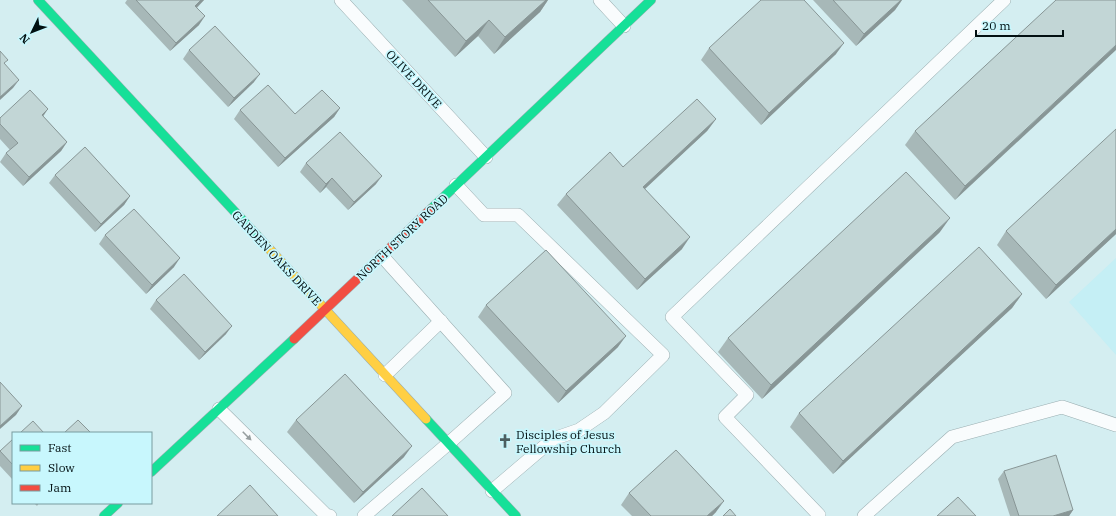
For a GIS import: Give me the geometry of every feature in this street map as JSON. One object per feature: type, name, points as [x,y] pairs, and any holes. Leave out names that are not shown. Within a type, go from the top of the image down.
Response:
[{"type":"main road","name":"GARDEN OAKS DRIVE","points":[[38,0],[516,516]]},
{"type":"main road","name":"NORTH STORY ROAD","points":[[152,471],[325,310],[651,0]]},
{"type":"main road","points":[[104,516],[117,504]]},
{"type":"lane","name":"OLIVE DRIVE","points":[[341,0],[486,157]]},
{"type":"lane","points":[[600,0],[624,26]]},
{"type":"lane","points":[[820,515],[725,417],[747,395],[672,317],[1004,0]]},
{"type":"lane","points":[[456,185],[484,215],[518,215],[664,355],[604,414],[579,430],[553,439],[492,491]]},
{"type":"lane","points":[[364,516],[505,393],[382,256]]},
{"type":"lane","points":[[385,375],[440,321]]},
{"type":"lane","points":[[864,516],[952,437],[1062,407],[1116,425]]},
{"type":"lane","points":[[219,409],[326,515],[330,516]]},
{"type":"shaded area","points":[[1116,258],[1116,355],[1069,302]]},
{"type":"building","points":[[136,0],[201,0],[195,6],[205,16],[176,43]]},
{"type":"building","points":[[428,0],[546,0],[505,37],[489,20],[466,41]]},
{"type":"building","points":[[761,0],[804,0],[844,43],[769,113],[709,48]]},
{"type":"building","points":[[833,0],[901,0],[864,34]]},
{"type":"building","points":[[1056,0],[1116,0],[1116,45],[965,186],[915,131]]},
{"type":"building","points":[[215,26],[260,74],[234,98],[189,50]]},
{"type":"building","points":[[0,51],[8,60],[4,63],[19,80],[0,97]]},
{"type":"building","points":[[268,85],[295,114],[322,90],[340,108],[285,158],[240,110]]},
{"type":"building","points":[[30,90],[48,109],[42,115],[67,142],[29,177],[6,153],[18,143],[0,124],[0,118]]},
{"type":"building","points":[[697,99],[716,119],[643,187],[690,237],[645,279],[566,194],[610,152],[623,167]]},
{"type":"building","points":[[1116,129],[1116,229],[1056,285],[1006,231]]},
{"type":"building","points":[[340,132],[382,176],[354,202],[332,178],[326,184],[306,163]]},
{"type":"building","points":[[85,147],[130,196],[101,224],[55,175]]},
{"type":"building","points":[[906,172],[950,218],[771,385],[728,338]]},
{"type":"building","points":[[134,209],[180,258],[152,285],[105,235]]},
{"type":"building","points":[[979,247],[1022,294],[843,461],[799,413]]},
{"type":"building","points":[[546,250],[626,336],[566,391],[486,305]]},
{"type":"building","points":[[184,274],[232,326],[205,352],[156,300]]},
{"type":"building","points":[[345,374],[412,446],[363,492],[296,420]]},
{"type":"building","points":[[0,382],[22,406],[0,426]]},
{"type":"building","points":[[78,420],[90,432],[65,432]]},
{"type":"building","points":[[33,421],[43,432],[21,432]]},
{"type":"building","points":[[12,440],[12,464],[0,451]]},
{"type":"building","points":[[676,450],[724,501],[707,516],[651,516],[629,493]]},
{"type":"building","points":[[1056,455],[1073,510],[1053,516],[1019,516],[1004,471]]},
{"type":"building","points":[[250,485],[278,516],[217,516]]},
{"type":"building","points":[[422,488],[448,516],[392,516]]},
{"type":"building","points":[[958,497],[976,516],[937,516]]},
{"type":"building","points":[[730,509],[736,516],[723,516]]},
{"type":"traffic: fast","points":[[38,0],[262,241]]},
{"type":"traffic: fast","points":[[431,209],[651,0]]},
{"type":"traffic: fast","points":[[152,471],[294,339]]},
{"type":"traffic: fast","points":[[426,419],[516,516]]},
{"type":"traffic: fast","points":[[104,516],[117,504]]},
{"type":"traffic: slow","points":[[262,241],[426,419]]},
{"type":"traffic: jam","points":[[294,339],[431,209]]},
{"type":"place","name":"Disciples of Jesus Fellowship Church","points":[[505,441]]}]
